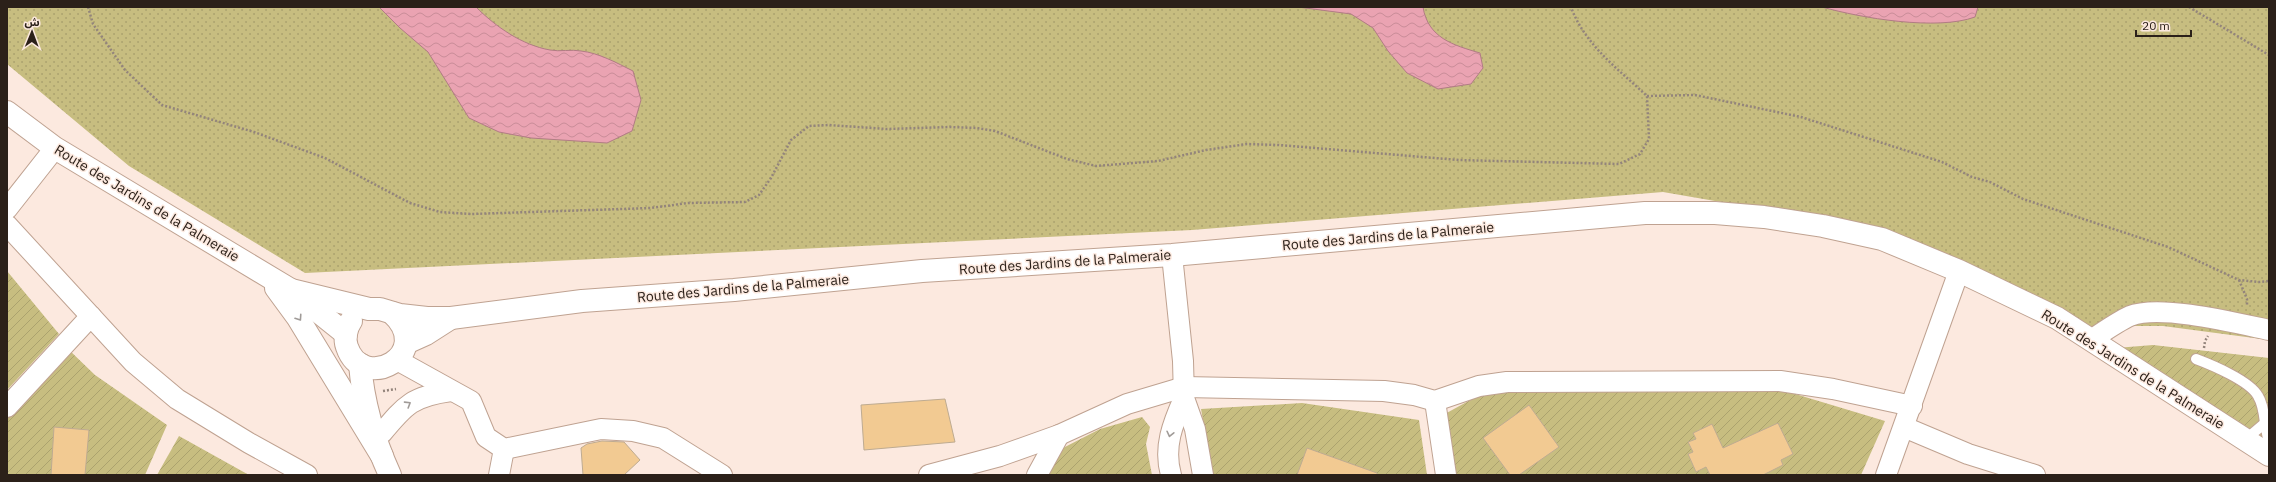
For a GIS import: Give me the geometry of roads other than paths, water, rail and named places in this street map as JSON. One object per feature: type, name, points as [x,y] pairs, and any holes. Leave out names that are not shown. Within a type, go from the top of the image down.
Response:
[{"type":"street","name":"Route des Jardins de la Palmeraie","points":[[7,112],[55,148],[291,290],[346,334]]},
{"type":"street","points":[[7,209],[55,148]]},
{"type":"street","name":"Route des Jardins de la Palmeraie","points":[[291,290],[369,309],[380,309],[392,313],[427,318],[451,318],[582,301],[734,290],[922,272],[1172,255],[1645,213],[1715,213],[1764,217],[1882,239],[1959,271],[2058,318],[2269,455]]},
{"type":"street","points":[[7,225],[133,362],[177,399],[249,444],[307,475]]},
{"type":"street","points":[[1172,255],[1184,392],[1194,429],[1203,475]]},
{"type":"street","points":[[1886,475],[1912,406],[1959,271]]},
{"type":"street","points":[[267,276],[298,318],[386,466]]},
{"type":"street","points":[[369,309],[354,318],[346,334],[346,346],[351,356],[360,364],[371,368],[395,357]]},
{"type":"street","points":[[386,466],[377,392],[395,357],[405,331],[400,321],[392,313]]},
{"type":"street","points":[[2091,340],[2131,316],[2152,313],[2187,314],[2269,330]]},
{"type":"street","points":[[7,407],[91,316]]},
{"type":"street","name":"Route des Jardins de la Palmeraie","points":[[395,357],[451,318]]},
{"type":"street","points":[[395,357],[451,391],[471,401],[486,437],[504,448],[602,429],[633,431],[663,438],[722,475]]},
{"type":"street","points":[[360,364],[361,384],[386,466]]},
{"type":"street","points":[[935,474],[1000,456],[1059,434],[1128,404],[1184,392],[1384,391],[1414,395],[1435,401],[1479,386],[1507,382],[1780,381],[1834,388],[1912,406]]},
{"type":"street","points":[[382,433],[402,408],[416,400],[432,394],[451,391]]},
{"type":"street","points":[[1171,475],[1168,442],[1172,425],[1184,392]]},
{"type":"street","points":[[1435,401],[1446,475]]},
{"type":"street","points":[[1904,427],[1968,454],[2035,475]]},
{"type":"street","points":[[1037,475],[1059,434]]},
{"type":"street","points":[[499,475],[504,448]]},
{"type":"lane","points":[[2196,359],[2211,365],[2248,385],[2258,395],[2263,407],[2269,444]]},
{"type":"lane","points":[[2245,440],[2265,423]]},
{"type":"water","points":[[379,7],[476,7],[501,28],[529,44],[554,51],[577,50],[588,52],[621,65],[633,71],[641,100],[632,131],[607,143],[531,138],[499,132],[469,118],[428,52],[400,28]]},
{"type":"water","points":[[1298,7],[1423,7],[1430,26],[1436,33],[1451,43],[1480,53],[1483,68],[1471,84],[1438,89],[1407,73],[1388,51],[1373,28],[1351,14]]},
{"type":"water","points":[[1822,7],[1978,7],[1975,17],[1941,23],[1920,23],[1878,19]]}]
